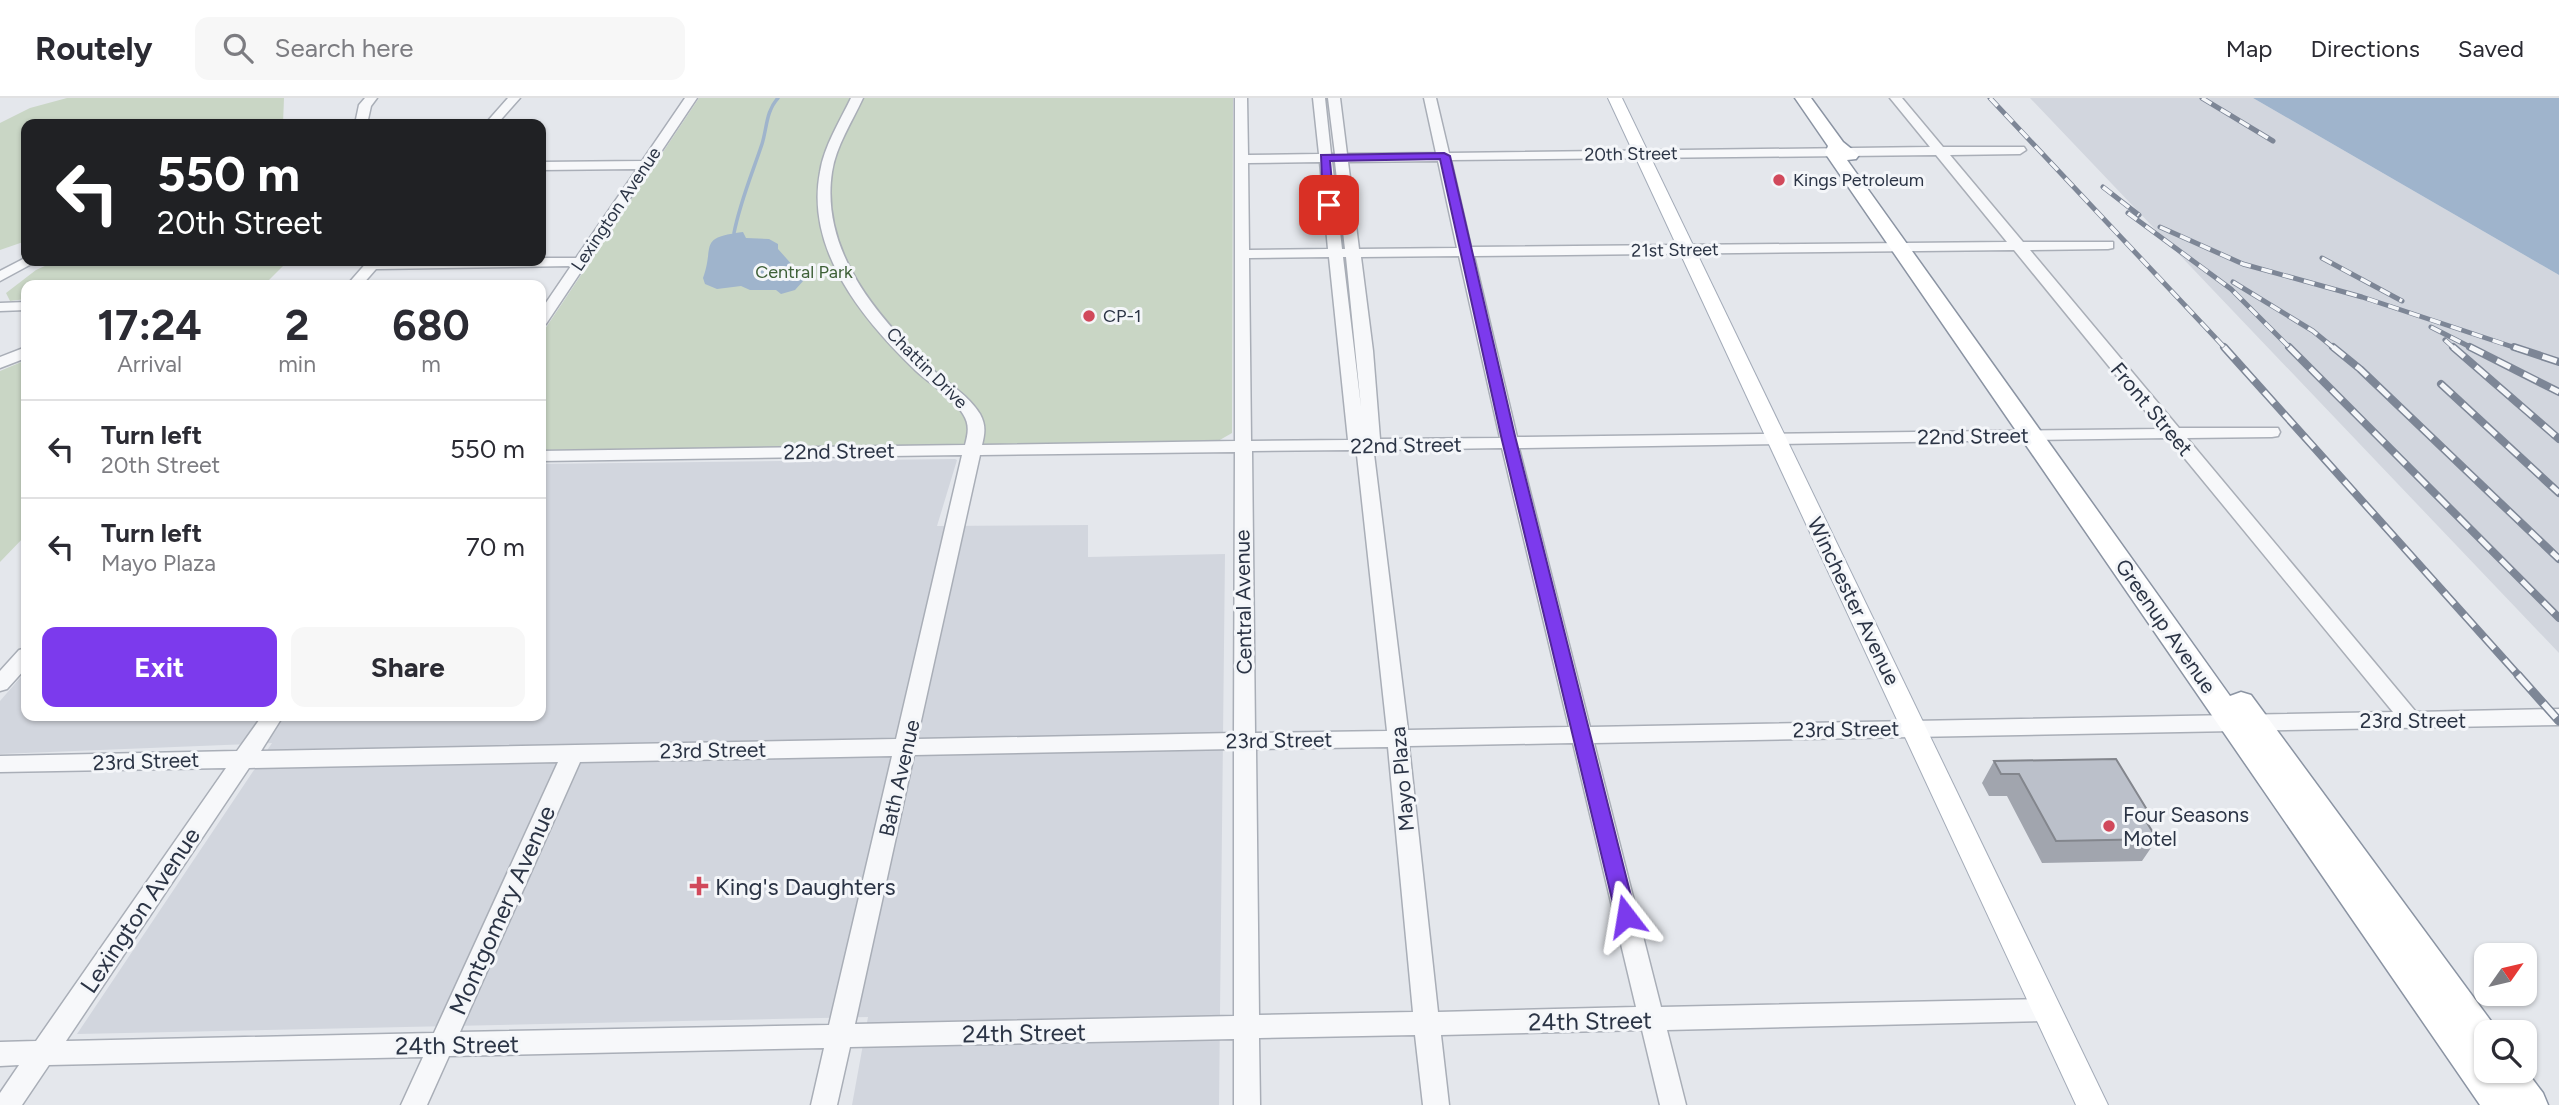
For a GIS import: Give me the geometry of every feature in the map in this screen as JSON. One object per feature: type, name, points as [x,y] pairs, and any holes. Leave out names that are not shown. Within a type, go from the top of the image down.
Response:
[{"type":"highway","name":"Greenup Avenue","points":[[1803,98],[2244,722],[2501,1105]]},
{"type":"highway","name":"Greenup Avenue","points":[[2244,722],[2474,1028]]},
{"type":"highway","points":[[2514,1083],[2530,1105]]},
{"type":"main road","name":"Winchester Avenue","points":[[1615,98],[2092,1105]]},
{"type":"street","points":[[362,119],[365,104],[371,98]]},
{"type":"street","points":[[495,119],[514,98]]},
{"type":"street","name":"Lexington Avenue","points":[[546,313],[691,98]]},
{"type":"street","name":"Chattin Drive","points":[[857,98],[835,145],[826,174],[824,201],[829,239],[849,279],[895,340],[974,416],[977,429],[973,450]]},
{"type":"street","name":"Central Avenue","points":[[1241,98],[1247,1105]]},
{"type":"street","name":"Mayo Plaza","points":[[1319,98],[1334,253],[1365,449],[1436,1105]]},
{"type":"street","name":"Mayo Plaza","points":[[1334,98],[1365,351],[1365,449]]},
{"type":"street","points":[[1430,98],[1510,444],[1672,1105]]},
{"type":"street","name":"Front Street","points":[[1896,98],[2410,719]]},
{"type":"street","name":"20th Street","points":[[1241,159],[2020,150]]},
{"type":"street","points":[[546,166],[646,165]]},
{"type":"street","name":"21st Street","points":[[1242,254],[2108,244]]},
{"type":"street","points":[[546,262],[580,262]]},
{"type":"street","points":[[0,277],[21,266]]},
{"type":"street","points":[[359,280],[371,266]]},
{"type":"street","points":[[0,307],[21,306]]},
{"type":"street","points":[[0,363],[21,354]]},
{"type":"street","name":"22nd Street","points":[[546,456],[1242,446],[1365,449],[1510,444],[2272,432]]},
{"type":"street","name":"Bath Avenue","points":[[824,1105],[973,450]]},
{"type":"street","points":[[0,684],[21,661]]},
{"type":"street","name":"23rd Street","points":[[0,764],[2559,718]]},
{"type":"street","name":"Lexington Avenue","points":[[7,1105],[270,721]]},
{"type":"street","name":"Montgomery Avenue","points":[[414,1105],[573,752]]},
{"type":"street","name":"24th Street","points":[[0,1054],[2047,1010]]},
{"type":"shaded area","points":[[2030,98],[2253,98],[2559,275],[2559,653]]},
{"type":"shaded area","name":"King's Daughters","points":[[955,459],[957,460],[937,526],[1088,525],[1088,557],[1225,554],[1219,1105],[852,1105],[868,1017],[77,1034],[272,743],[0,754],[0,701],[21,677],[21,721],[546,721],[546,464]]},
{"type":"green space","points":[[67,98],[284,98],[283,119],[21,119],[21,243],[0,250],[0,123],[30,108]]},
{"type":"green space","name":"Central Park","points":[[699,98],[1233,98],[1232,433],[1218,441],[546,450],[546,328]]},
{"type":"green space","points":[[45,266],[283,266],[269,280],[23,280]]},
{"type":"green space","points":[[21,282],[21,300],[10,301],[6,293]]},
{"type":"green space","points":[[21,362],[21,540],[0,562],[0,371]]},
{"type":"water","points":[[2253,98],[2559,98],[2559,275]]},
{"type":"water","points":[[743,232],[746,238],[769,239],[778,244],[778,249],[803,277],[804,280],[795,290],[781,294],[776,290],[750,290],[741,286],[717,289],[705,284],[703,278],[713,240]]},
{"type":"building","points":[[2116,759],[2149,813],[2141,813],[2157,839],[2056,841],[2019,774],[2001,774],[1994,761]]},
{"type":"waterway","points":[[734,233],[769,114],[778,98]]},
{"type":"railway","points":[[1990,98],[2226,349]]},
{"type":"railway","points":[[2202,98],[2273,141]]},
{"type":"railway","points":[[2103,187],[2139,215]]},
{"type":"railway","points":[[2128,213],[2231,289],[2289,347]]},
{"type":"railway","points":[[2160,227],[2243,264],[2362,297],[2519,349]]},
{"type":"railway","points":[[2322,258],[2402,301]]},
{"type":"railway","points":[[2233,282],[2313,331],[2335,349]]},
{"type":"railway","points":[[2431,327],[2474,349]]},
{"type":"railway","points":[[2445,340],[2455,349]]},
{"type":"railway","points":[[2224,347],[2519,676]]},
{"type":"railway","points":[[2289,347],[2559,618]]},
{"type":"railway","points":[[2333,347],[2360,369],[2559,559]]},
{"type":"railway","points":[[2453,347],[2559,439]]},
{"type":"railway","points":[[2470,347],[2559,392]]},
{"type":"railway","points":[[2514,347],[2559,362]]},
{"type":"railway","points":[[2441,384],[2559,493]]},
{"type":"railway","points":[[2518,675],[2559,721]]},
{"type":"place","name":"Kings Petroleum","points":[[1779,180]]},
{"type":"place","name":"CP-1","points":[[1089,316]]},
{"type":"place","name":"Four Seasons Motel","points":[[2109,826]]},
{"type":"place","name":"King's Daughters","points":[[699,886]]},
{"type":"route","points":[[1329,205],[1324,158],[1444,156],[1508,436],[1626,916]]}]
